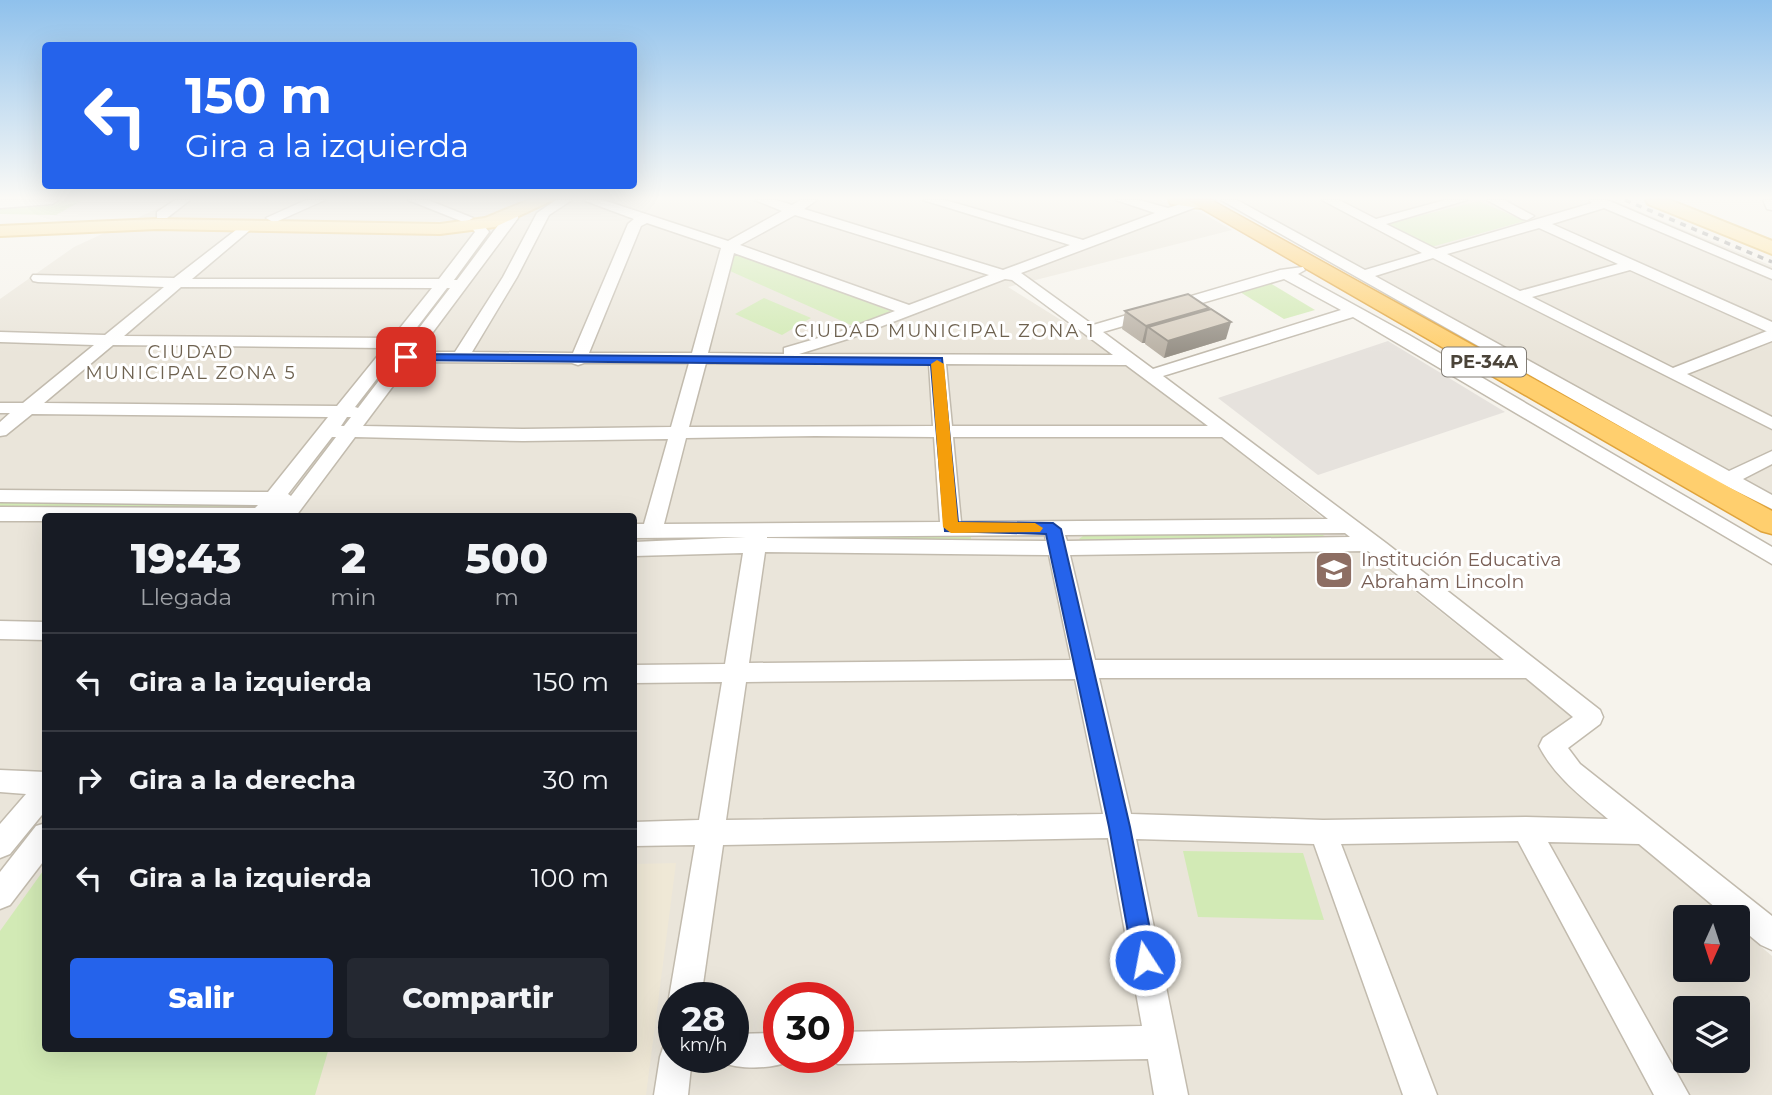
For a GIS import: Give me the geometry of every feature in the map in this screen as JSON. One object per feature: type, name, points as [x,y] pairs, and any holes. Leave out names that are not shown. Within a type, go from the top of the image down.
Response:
[{"type":"highway","name":"PE-34A","points":[[1284,251],[1772,524]]},
{"type":"street","points":[[0,431],[216,251]]},
{"type":"street","points":[[66,513],[291,510],[365,412],[444,284],[469,251]]},
{"type":"street","points":[[264,510],[343,412],[463,284],[486,251]]},
{"type":"street","points":[[460,358],[524,251]]},
{"type":"street","points":[[578,360],[624,251]]},
{"type":"street","points":[[728,251],[679,433],[643,531],[756,537],[1056,538],[1371,544]]},
{"type":"street","points":[[743,251],[908,310]]},
{"type":"street","points":[[926,251],[1016,276],[1131,360],[1532,669],[1591,717],[1552,746],[1571,772],[1772,935]]},
{"type":"street","points":[[753,359],[816,344],[1068,251]]},
{"type":"street","points":[[1318,251],[1772,503]]},
{"type":"street","points":[[1362,276],[1436,251]]},
{"type":"street","points":[[1600,251],[1772,328]]},
{"type":"street","points":[[1715,251],[1772,275]]},
{"type":"street","points":[[1433,252],[1772,424]]},
{"type":"street","points":[[1520,296],[1631,265]]},
{"type":"street","points":[[1091,331],[1313,266]]},
{"type":"street","points":[[1285,273],[1772,557]]},
{"type":"street","points":[[38,278],[177,283],[463,284]]},
{"type":"street","points":[[1150,375],[1355,312]]},
{"type":"street","points":[[1672,374],[1772,335]]},
{"type":"street","points":[[0,337],[402,350],[460,358],[1131,360]]},
{"type":"street","points":[[937,361],[951,527]]},
{"type":"street","points":[[0,408],[365,412]]},
{"type":"street","points":[[328,431],[523,435],[1224,432]]},
{"type":"street","points":[[1727,479],[1772,457]]},
{"type":"street","points":[[0,496],[264,510]]},
{"type":"street","points":[[0,514],[42,513]]},
{"type":"street","points":[[637,549],[756,537],[951,527],[1056,538],[1347,526]]},
{"type":"street","points":[[687,982],[756,537]]},
{"type":"street","points":[[1056,538],[1120,827],[1171,1095]]},
{"type":"street","points":[[0,630],[42,631]]},
{"type":"street","points":[[637,674],[1085,669],[1532,669]]},
{"type":"street","points":[[0,781],[42,783]]},
{"type":"street","points":[[0,845],[42,794]]},
{"type":"street","points":[[637,834],[1120,827],[1323,832],[1526,829],[1647,832]]},
{"type":"street","points":[[1526,829],[1672,1095]]},
{"type":"street","points":[[1323,832],[1420,1095]]},
{"type":"street","points":[[0,895],[42,840]]},
{"type":"street","points":[[854,1048],[1160,1042]]},
{"type":"street","points":[[671,1095],[674,1073]]},
{"type":"shaded area","points":[[68,251],[1149,251],[1008,287],[1085,335],[1183,407],[1573,717],[1540,745],[1555,772],[1712,905],[1673,905],[1673,982],[1750,982],[1750,937],[1772,956],[1772,1095],[0,1095],[0,299]]},
{"type":"shaded area","points":[[1311,251],[1736,251],[1772,266],[1772,508]]},
{"type":"shaded area","points":[[1388,341],[1505,412],[1318,475],[1218,398]]},
{"type":"shaded area","points":[[676,863],[661,982],[658,982],[658,1002],[646,1095],[315,1095],[328,1052],[637,1052],[637,864]]},
{"type":"green space","points":[[739,254],[893,312],[853,326],[730,271],[732,255]]},
{"type":"green space","points":[[1270,283],[1315,310],[1284,319],[1240,292]]},
{"type":"green space","points":[[764,298],[811,318],[782,335],[735,314]]},
{"type":"green space","points":[[0,502],[240,503],[245,506],[0,509]]},
{"type":"green space","points":[[1245,532],[1325,535],[1083,542],[1079,539],[1083,536]]},
{"type":"green space","points":[[971,535],[971,542],[777,537],[778,536]]},
{"type":"green space","points":[[1183,851],[1303,853],[1324,920],[1198,917]]},
{"type":"green space","points":[[42,872],[42,1052],[328,1052],[315,1095],[0,1095],[0,931]]},
{"type":"building","points":[[1188,294],[1209,308],[1146,326],[1125,311]]},
{"type":"building","points":[[1211,309],[1231,322],[1168,341],[1148,327]]},
{"type":"railway","points":[[1746,251],[1772,262]]},
{"type":"slow traffic","points":[[937,364],[951,527],[1035,528]]},
{"type":"place","name":"Institución Educativa Abraham Lincoln","points":[[1334,570]]},
{"type":"district","name":"CIUDAD MUNICIPAL ZONA 1","points":[[945,331]]},
{"type":"district","name":"CIUDAD MUNICIPAL ZONA 5","points":[[191,362]]},
{"type":"route","points":[[406,357],[937,361],[951,527],[1053,529],[1120,827],[1145,960]]}]
